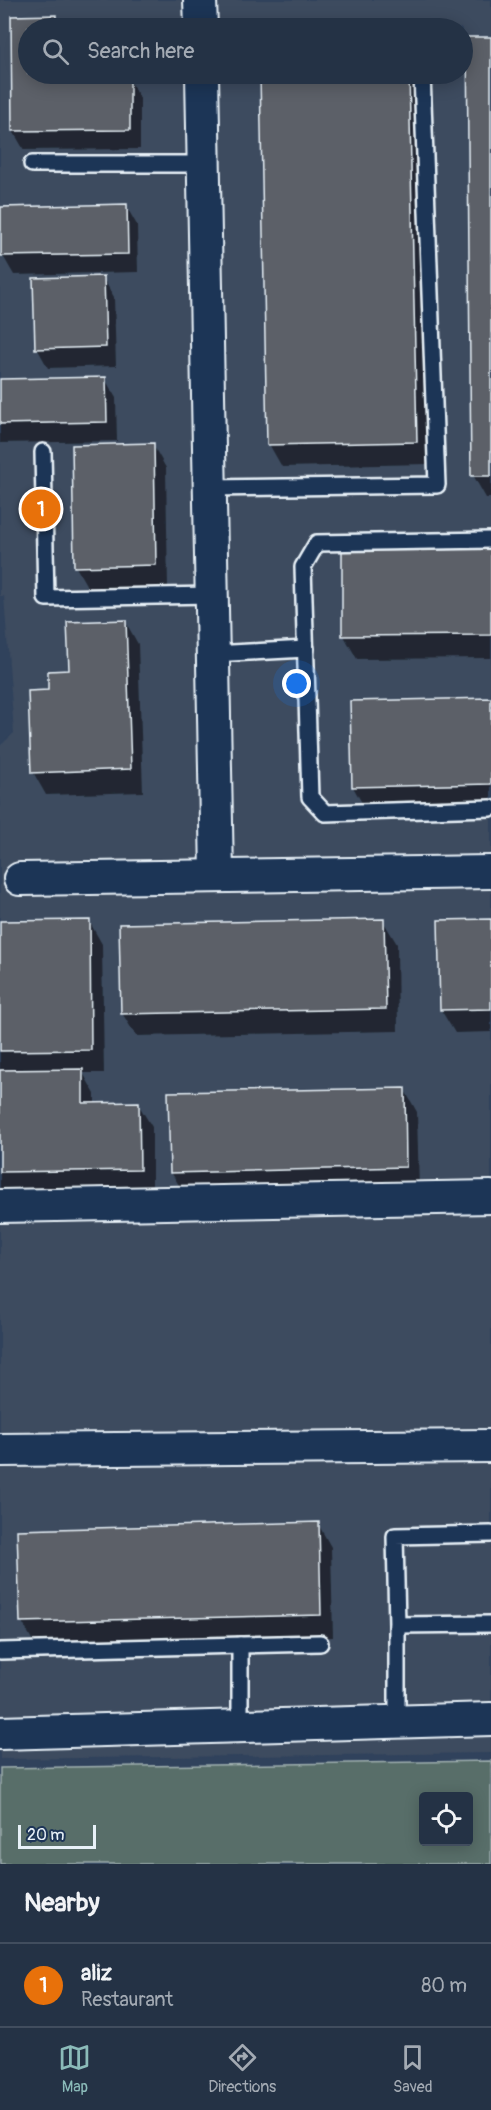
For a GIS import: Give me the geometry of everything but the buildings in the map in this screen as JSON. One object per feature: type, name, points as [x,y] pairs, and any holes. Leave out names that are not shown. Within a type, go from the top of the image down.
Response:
[{"type":"street","points":[[200,0],[201,18]]},
{"type":"street","points":[[202,84],[217,876]]},
{"type":"street","points":[[20,879],[491,872]]},
{"type":"street","points":[[0,1206],[491,1197]]},
{"type":"street","points":[[0,1450],[491,1446]]},
{"type":"street","points":[[0,1733],[491,1719]]},
{"type":"lane","points":[[210,489],[437,485],[422,84]]},
{"type":"lane","points":[[32,164],[203,164]]},
{"type":"lane","points":[[43,452],[46,598],[212,595]]},
{"type":"lane","points":[[491,540],[317,543],[303,567],[310,797],[325,813],[491,808]]},
{"type":"lane","points":[[213,654],[306,650]]},
{"type":"lane","points":[[397,1722],[395,1536],[491,1534]]},
{"type":"lane","points":[[397,1626],[491,1624]]},
{"type":"lane","points":[[0,1651],[320,1643]]},
{"type":"lane","points":[[240,1645],[240,1726]]},
{"type":"shaded area","points":[[0,0],[491,0],[491,1753],[0,1759],[0,746],[14,733],[4,596],[0,596]]},
{"type":"green space","points":[[491,1761],[491,1864],[0,1864],[0,1768]]},
{"type":"place","name":"aliz","points":[[41,509]]}]
